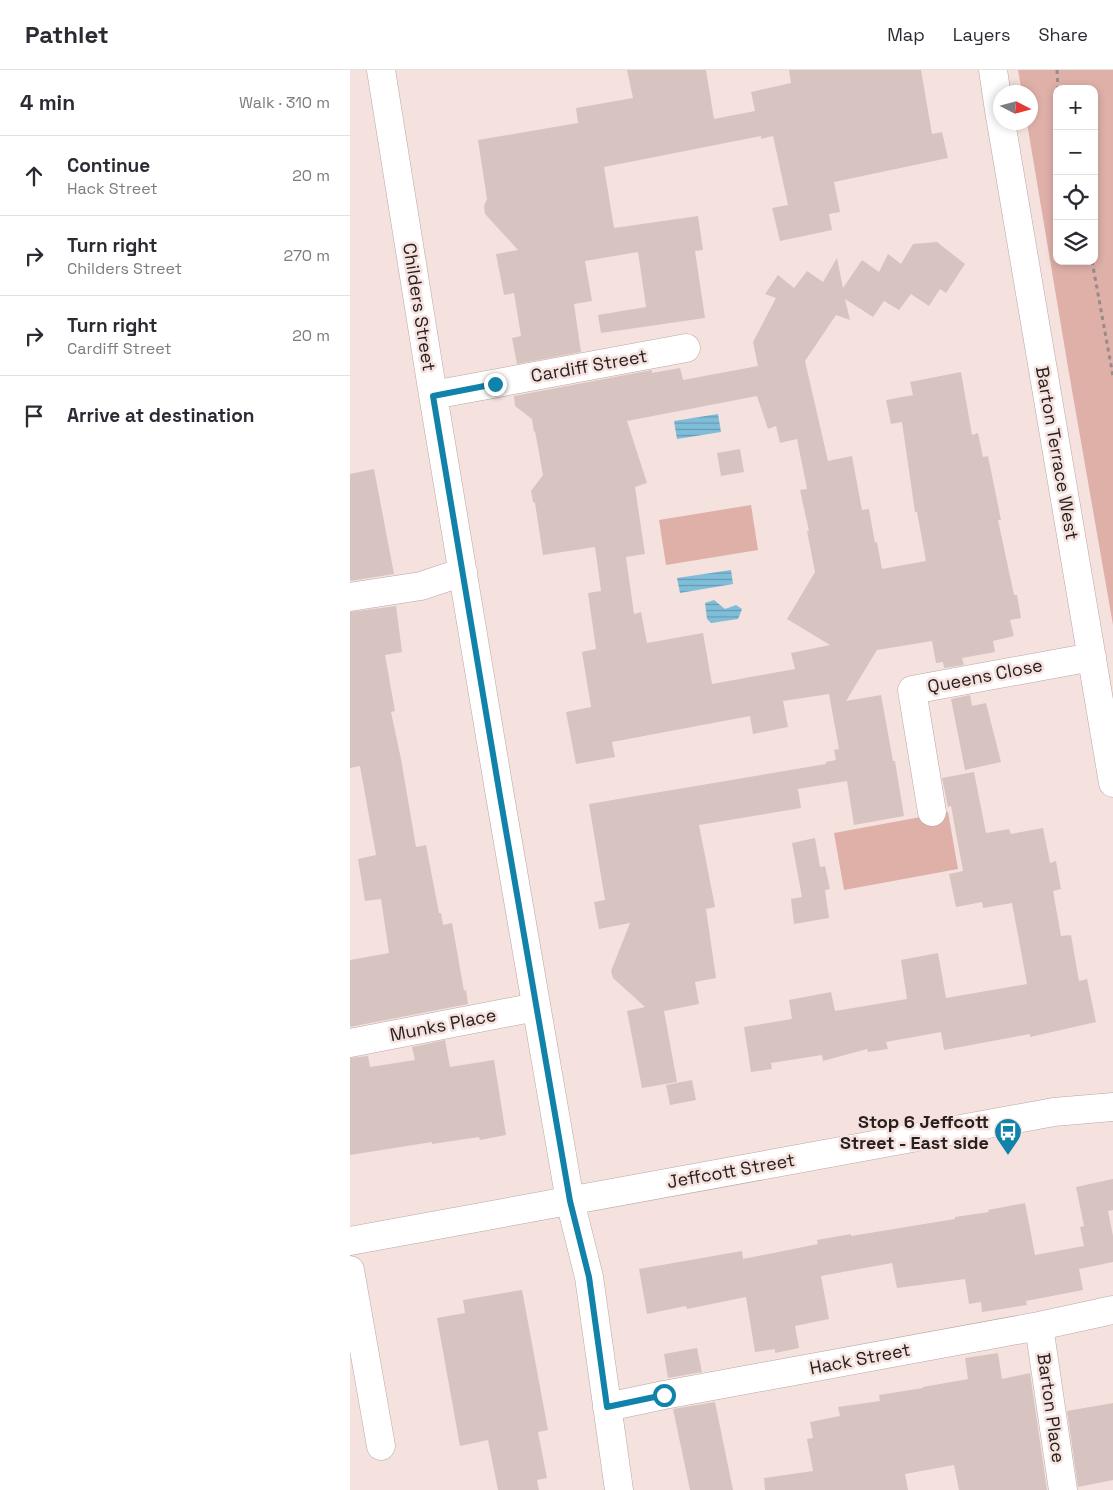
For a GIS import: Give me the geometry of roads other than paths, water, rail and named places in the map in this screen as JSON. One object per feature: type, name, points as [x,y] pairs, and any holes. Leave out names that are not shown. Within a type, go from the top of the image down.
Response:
[{"type":"street","name":"Childers Street","points":[[381,70],[433,396],[536,1007],[570,1201],[589,1277],[619,1490]]},
{"type":"street","points":[[993,70],[995,85]]},
{"type":"street","name":"Barton Terrace West","points":[[1002,130],[1113,783]]},
{"type":"street","name":"Cardiff Street","points":[[433,396],[686,348]]},
{"type":"street","points":[[350,597],[421,586],[463,572]]},
{"type":"street","name":"Queens Close","points":[[932,812],[912,690],[1092,657]]},
{"type":"street","name":"Munks Place","points":[[350,1042],[536,1007]]},
{"type":"street","name":"Jeffcott Street","points":[[350,1241],[1054,1112],[1113,1107]]},
{"type":"street","points":[[350,1270],[381,1446]]},
{"type":"street","name":"Hack Street","points":[[607,1407],[1039,1326],[1113,1310]]},
{"type":"street","name":"Barton Place","points":[[1039,1326],[1063,1490]]},
{"type":"water","points":[[718,414],[721,432],[677,439],[674,421]]},
{"type":"water","points":[[731,570],[733,584],[680,593],[677,578]]},
{"type":"water","points":[[714,600],[725,609],[736,605],[742,609],[738,619],[711,623],[707,619],[705,603]]},
{"type":"place","name":"Stop 6 Jeffcott Street - East side","points":[[1008,1156]]}]
